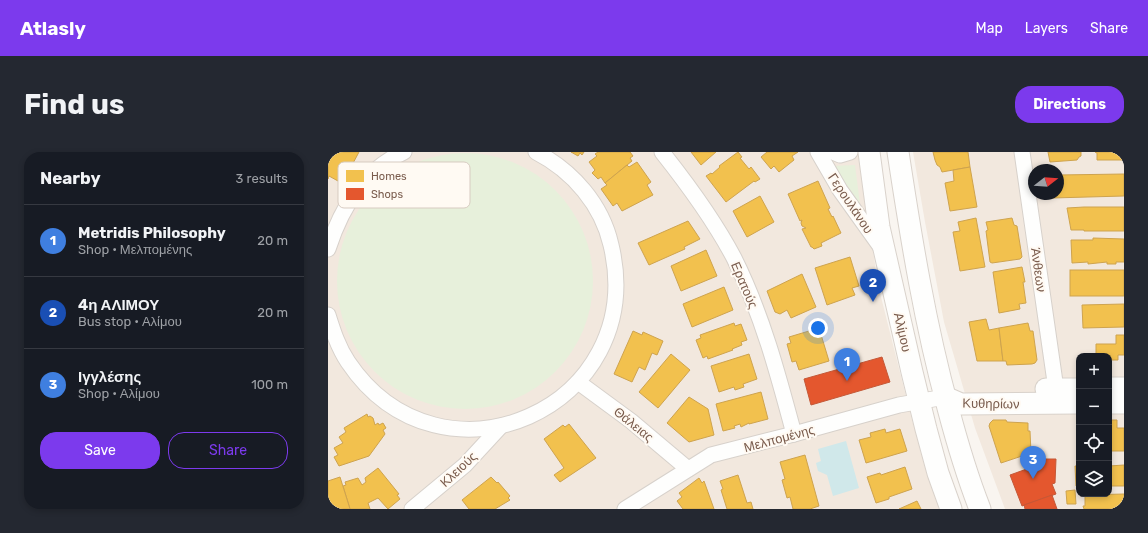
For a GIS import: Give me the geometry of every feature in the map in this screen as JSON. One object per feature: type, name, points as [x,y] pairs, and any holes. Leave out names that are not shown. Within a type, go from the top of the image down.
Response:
[{"type":"main road","name":"Αλίμου","points":[[870,152],[879,227],[884,252],[919,401],[936,466],[951,509]]},
{"type":"main road","name":"Αλίμου","points":[[898,152],[917,274],[930,339],[954,431],[980,509]]},
{"type":"main road","points":[[1112,388],[1124,388]]},
{"type":"main road","name":"Κυθηρίων","points":[[945,397],[957,390],[1076,389]]},
{"type":"main road","name":"Κυθηρίων","points":[[945,397],[961,404],[1076,403]]},
{"type":"main road","points":[[1112,403],[1124,403]]},
{"type":"street","points":[[328,314],[336,338],[347,361],[363,381],[381,398],[403,412],[426,422],[451,428],[470,429],[501,426],[523,420],[543,410],[562,397],[578,382],[597,356],[610,327],[616,296],[616,264],[608,232],[594,204],[574,179],[550,159],[536,152]]},
{"type":"street","name":"Ερατούς","points":[[662,152],[687,184],[734,258],[753,302],[774,360],[794,434]]},
{"type":"street","name":"Γερουλάνου","points":[[818,152],[840,190],[884,252]]},
{"type":"street","name":"Γερουλάνου","points":[[833,152],[840,154],[850,152]]},
{"type":"street","name":"Άνθεων","points":[[1022,152],[1056,389]]},
{"type":"street","points":[[387,162],[400,153]]},
{"type":"street","points":[[328,249],[334,230],[344,208]]},
{"type":"street","name":"Θάλειας","points":[[578,382],[632,421],[688,469]]},
{"type":"street","name":"Μελπομένης","points":[[625,509],[711,455],[899,405],[945,397]]},
{"type":"street","name":"Κλειούς","points":[[412,509],[465,465],[501,426]]},
{"type":"shaded area","points":[[328,152],[859,152],[878,285],[912,420],[939,509],[328,509]]},
{"type":"shaded area","points":[[913,152],[1124,152],[1124,509],[1005,509],[975,428],[944,322]]},
{"type":"green space","points":[[452,153],[478,153],[514,162],[536,174],[556,190],[572,210],[584,232],[593,268],[593,294],[584,330],[572,352],[556,372],[536,388],[514,400],[478,409],[452,409],[416,400],[394,388],[374,372],[358,352],[346,330],[337,294],[337,268],[342,244],[346,232],[360,208],[470,208],[470,162],[416,162]]},
{"type":"green space","points":[[855,165],[860,204],[833,166]]},
{"type":"water","points":[[846,441],[859,488],[833,496],[827,475],[818,471],[816,463],[821,461],[818,449]]},
{"type":"building: Homes","points":[[328,152],[359,152],[354,162],[338,162],[338,181],[329,176],[328,179]]},
{"type":"building: Homes","points":[[571,152],[584,152],[582,155],[580,153],[578,156]]},
{"type":"building: Homes","points":[[598,152],[630,152],[633,156],[630,158],[632,161],[605,183],[601,177],[598,179],[592,173],[595,170],[589,162],[597,156],[595,154]]},
{"type":"building: Homes","points":[[691,152],[716,152],[701,165]]},
{"type":"building: Homes","points":[[738,152],[742,157],[740,158],[749,169],[751,167],[760,179],[755,182],[754,181],[726,202],[706,176],[711,173],[712,174],[720,167],[719,166]]},
{"type":"building: Homes","points":[[767,152],[798,152],[792,156],[794,160],[779,172],[774,166],[771,169],[761,157]]},
{"type":"building: Homes","points":[[933,152],[968,152],[970,167],[942,172],[940,167],[937,165]]},
{"type":"building: Homes","points":[[1048,152],[1081,152],[1081,156],[1077,160],[1050,162]]},
{"type":"building: Homes","points":[[1095,152],[1124,152],[1124,160],[1097,160],[1097,153]]},
{"type":"building: Homes","points":[[637,162],[651,182],[647,185],[653,195],[622,211],[617,203],[613,206],[601,189],[607,185],[605,183],[627,165],[629,167]]},
{"type":"building: Homes","points":[[970,167],[977,207],[950,211],[945,183],[954,181],[953,170]]},
{"type":"building: Homes","points":[[1124,174],[1124,196],[1064,198],[1064,175]]},
{"type":"building: Homes","points":[[818,181],[830,208],[828,209],[841,233],[821,243],[822,246],[814,249],[811,247],[802,229],[806,228],[802,226],[802,220],[800,221],[788,194]]},
{"type":"building: Homes","points":[[760,196],[774,222],[747,237],[733,211]]},
{"type":"building: Homes","points":[[1124,207],[1124,231],[1071,230],[1067,208]]},
{"type":"building: Homes","points":[[976,218],[985,267],[960,271],[953,232],[960,231],[958,222]]},
{"type":"building: Homes","points":[[1012,218],[1014,225],[1017,226],[1022,257],[1020,259],[992,263],[990,262],[986,222]]},
{"type":"building: Homes","points":[[688,221],[700,239],[684,247],[685,249],[649,265],[638,243]]},
{"type":"building: Homes","points":[[1093,238],[1124,239],[1124,262],[1116,262],[1116,264],[1107,264],[1107,262],[1088,264],[1088,262],[1072,263],[1071,240],[1093,240]]},
{"type":"building: Homes","points":[[706,250],[717,276],[681,291],[671,266]]},
{"type":"building: Homes","points":[[850,257],[859,286],[852,288],[855,295],[827,305],[815,268]]},
{"type":"building: Homes","points":[[1022,267],[1025,282],[1023,282],[1026,303],[1019,304],[1020,309],[999,313],[993,272]]},
{"type":"building: Homes","points":[[1070,270],[1124,270],[1124,296],[1070,296]]},
{"type":"building: Homes","points":[[802,274],[816,307],[791,318],[787,310],[780,314],[775,312],[767,291]]},
{"type":"building: Homes","points":[[724,287],[733,310],[692,327],[683,304]]},
{"type":"building: Homes","points":[[1124,304],[1124,327],[1083,328],[1082,305]]},
{"type":"building: Homes","points":[[986,319],[989,330],[999,328],[1003,361],[977,361],[969,322]]},
{"type":"building: Homes","points":[[734,323],[735,326],[741,324],[747,340],[741,342],[742,345],[732,349],[733,350],[708,359],[707,356],[703,358],[696,340],[701,338],[700,335]]},
{"type":"building: Homes","points":[[1028,323],[1030,331],[1033,331],[1037,360],[1032,364],[1007,365],[1006,361],[1003,361],[999,328]]},
{"type":"building: Homes","points":[[819,328],[829,361],[799,370],[796,361],[792,362],[787,344],[791,343],[789,337]]},
{"type":"building: Homes","points":[[633,331],[642,335],[643,332],[663,341],[657,355],[652,353],[645,370],[639,367],[632,382],[614,374]]},
{"type":"building: Homes","points":[[1116,335],[1124,335],[1124,355],[1118,355],[1118,360],[1112,360],[1112,353],[1096,353],[1096,344],[1116,344]]},
{"type":"building: Homes","points":[[671,354],[690,370],[658,408],[639,392]]},
{"type":"building: Homes","points":[[749,354],[757,379],[743,384],[744,387],[735,390],[734,387],[719,392],[711,366]]},
{"type":"building: Homes","points":[[761,392],[768,419],[749,423],[741,427],[740,424],[734,426],[735,428],[723,431],[716,404]]},
{"type":"building: Homes","points":[[689,397],[708,409],[714,435],[689,442],[667,423]]},
{"type":"building: Homes","points":[[367,414],[368,417],[370,416],[373,418],[375,425],[378,423],[379,425],[383,423],[386,428],[383,430],[385,434],[369,456],[339,466],[334,457],[338,455],[334,448],[343,443],[339,437],[346,432],[344,428]]},
{"type":"building: Homes","points":[[993,420],[1028,423],[1031,453],[1001,463],[989,426]]},
{"type":"building: Homes","points":[[1112,420],[1117,420],[1117,428],[1124,428],[1124,451],[1112,451]]},
{"type":"building: Homes","points":[[569,424],[596,458],[560,482],[554,475],[564,468],[544,439],[563,425],[565,427]]},
{"type":"building: Homes","points":[[885,429],[886,433],[900,429],[907,451],[866,463],[859,440],[871,437],[870,433]]},
{"type":"building: Homes","points":[[805,455],[819,506],[810,509],[793,509],[790,497],[787,498],[782,480],[785,479],[780,462]]},
{"type":"building: Homes","points":[[1124,465],[1124,486],[1112,486],[1112,466]]},
{"type":"building: Homes","points":[[905,467],[912,489],[876,503],[867,477],[880,473],[881,475]]},
{"type":"building: Homes","points":[[378,468],[399,494],[397,495],[400,499],[388,509],[378,498],[368,503],[370,509],[350,509],[343,486],[346,485],[345,482],[358,478],[362,485],[366,482],[365,478]]},
{"type":"building: Homes","points":[[738,475],[747,503],[751,502],[753,509],[727,509],[721,490],[723,489],[720,481]]},
{"type":"building: Homes","points":[[340,477],[350,509],[328,509],[328,481]]},
{"type":"building: Homes","points":[[491,477],[497,483],[498,482],[510,496],[508,498],[510,500],[495,509],[469,509],[462,500]]},
{"type":"building: Homes","points":[[699,478],[702,483],[704,481],[714,509],[683,509],[677,501],[682,497],[679,493]]},
{"type":"building: Homes","points":[[1075,490],[1076,504],[1067,504],[1066,491]]},
{"type":"building: Homes","points":[[1112,494],[1124,494],[1124,509],[1084,509],[1083,506],[1085,506],[1085,497],[1112,497]]},
{"type":"building: Homes","points":[[917,501],[921,509],[899,509]]},
{"type":"building: Shops","points":[[882,357],[890,382],[811,405],[804,379]]},
{"type":"building: Shops","points":[[1036,459],[1056,459],[1055,483],[1052,484],[1056,494],[1022,506],[1010,475],[1038,465]]},
{"type":"building: Shops","points":[[1052,495],[1057,509],[1025,509],[1024,505]]},
{"type":"place","name":"4η ΑΛΙΜΟΥ","points":[[873,302]]},
{"type":"place","name":"Metridis Philosophy","points":[[847,381]]},
{"type":"place","name":"Ιγγλέσης","points":[[1033,479]]}]
